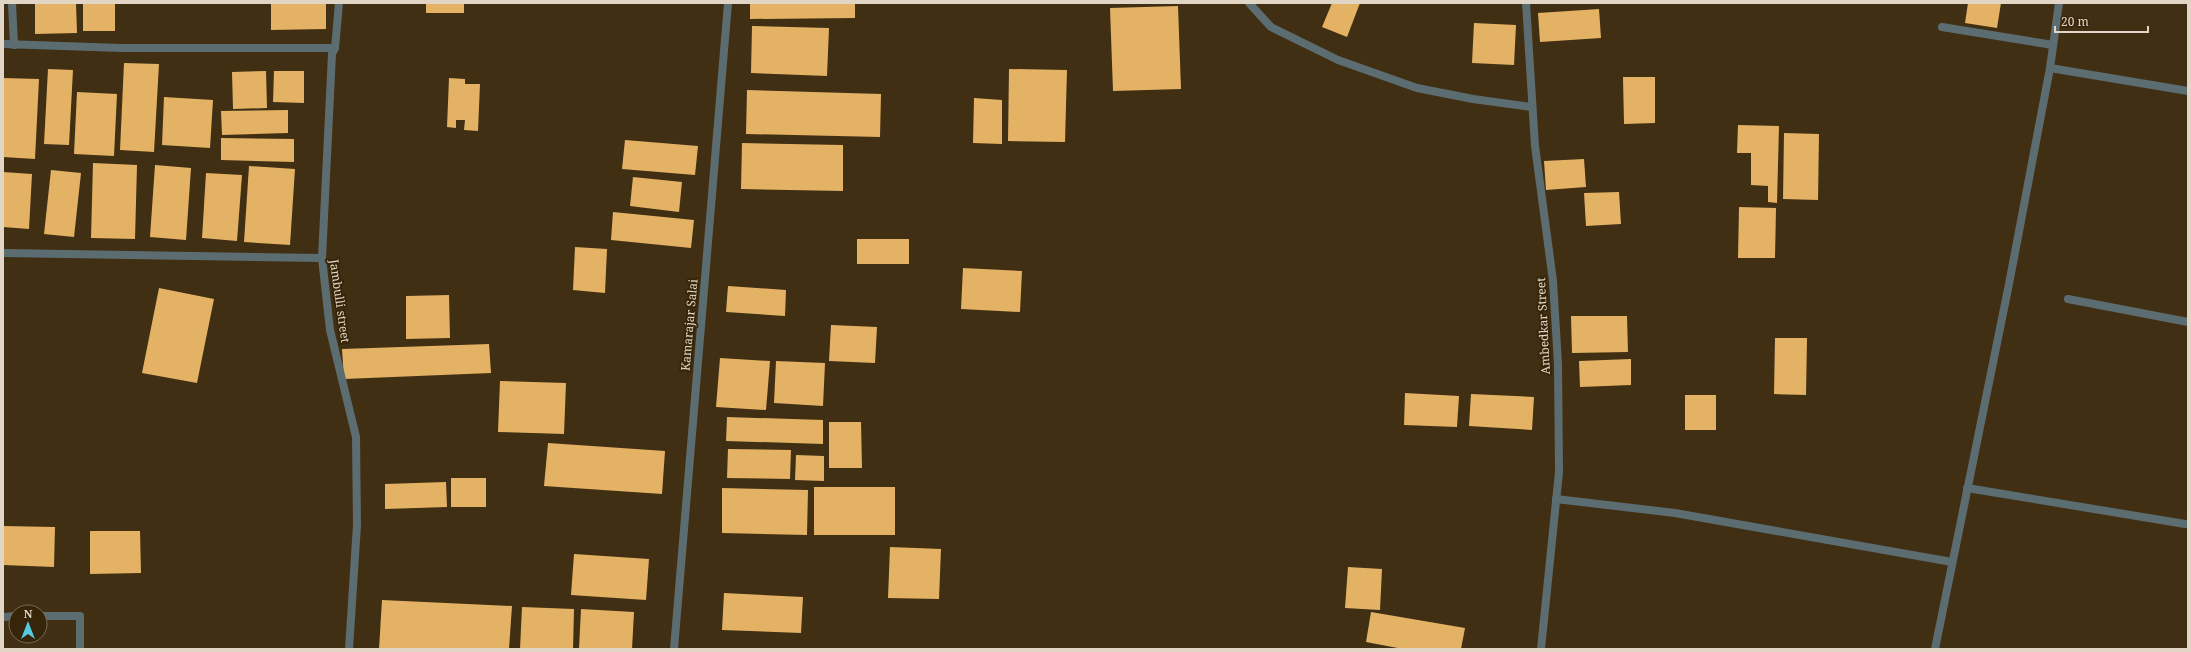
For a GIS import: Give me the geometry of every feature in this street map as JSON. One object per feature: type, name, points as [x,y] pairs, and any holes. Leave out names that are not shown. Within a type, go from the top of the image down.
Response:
[{"type":"street","points":[[12,3],[14,45]]},
{"type":"street","name":"Jambulli street","points":[[339,3],[335,48],[332,54],[322,258],[330,330],[356,436],[357,525],[349,649]]},
{"type":"street","name":"Kamarajar Salai","points":[[674,649],[728,3]]},
{"type":"street","points":[[1249,3],[1271,27],[1338,60],[1416,88],[1473,99],[1532,107]]},
{"type":"street","name":"Ambedkar Street","points":[[1526,3],[1535,146],[1553,281],[1556,326],[1559,472],[1541,649]]},
{"type":"street","points":[[1935,649],[2050,68],[2059,3]]},
{"type":"street","points":[[1942,27],[2053,45]]},
{"type":"street","points":[[3,44],[122,48],[335,48]]},
{"type":"street","points":[[2050,68],[2188,92]]},
{"type":"street","points":[[3,253],[322,258]]},
{"type":"street","points":[[2068,299],[2188,322]]},
{"type":"street","points":[[1967,488],[2185,524]]},
{"type":"street","points":[[1556,500],[1675,513],[1952,562]]},
{"type":"street","points":[[48,616],[80,616],[80,649]]},
{"type":"building","points":[[35,3],[76,3],[77,33],[35,34]]},
{"type":"building","points":[[83,3],[115,3],[115,31],[83,31]]},
{"type":"building","points":[[271,3],[326,3],[326,29],[271,30]]},
{"type":"building","points":[[426,3],[464,3],[464,13],[426,13]]},
{"type":"building","points":[[750,3],[855,3],[855,18],[750,19]]},
{"type":"building","points":[[1332,3],[1360,3],[1347,37],[1322,27]]},
{"type":"building","points":[[1968,3],[2001,3],[1997,28],[1965,23]]},
{"type":"building","points":[[1178,6],[1181,89],[1113,91],[1110,8]]},
{"type":"building","points":[[1599,9],[1601,38],[1540,42],[1538,13]]},
{"type":"building","points":[[1474,23],[1516,25],[1514,65],[1472,63]]},
{"type":"building","points":[[752,26],[829,28],[827,76],[751,73]]},
{"type":"building","points":[[124,63],[159,64],[154,152],[120,150]]},
{"type":"building","points":[[48,69],[73,70],[69,145],[44,144]]},
{"type":"building","points":[[1009,69],[1067,70],[1065,142],[1008,141]]},
{"type":"building","points":[[266,71],[267,108],[233,109],[232,72]]},
{"type":"building","points":[[274,71],[304,71],[304,103],[273,102]]},
{"type":"building","points":[[1623,77],[1655,77],[1655,123],[1624,124]]},
{"type":"building","points":[[3,78],[39,79],[35,159],[3,157]]},
{"type":"building","points":[[449,78],[465,79],[465,84],[480,84],[478,131],[464,130],[465,120],[456,120],[456,128],[447,127]]},
{"type":"building","points":[[747,90],[881,94],[880,137],[746,134]]},
{"type":"building","points":[[77,92],[117,94],[114,156],[74,154]]},
{"type":"building","points":[[164,97],[213,100],[210,148],[162,145]]},
{"type":"building","points":[[974,98],[1002,100],[1002,144],[973,143]]},
{"type":"building","points":[[288,110],[288,133],[222,135],[221,111]]},
{"type":"building","points":[[1738,125],[1779,126],[1777,203],[1768,202],[1768,186],[1751,185],[1751,153],[1737,153]]},
{"type":"building","points":[[1784,133],[1819,134],[1818,200],[1783,199]]},
{"type":"building","points":[[221,138],[294,139],[294,162],[221,160]]},
{"type":"building","points":[[625,140],[698,146],[695,175],[622,169]]},
{"type":"building","points":[[742,143],[843,145],[843,191],[741,189]]},
{"type":"building","points":[[1584,159],[1586,187],[1546,190],[1544,161]]},
{"type":"building","points":[[93,163],[137,165],[135,239],[91,238]]},
{"type":"building","points":[[155,165],[191,168],[186,240],[150,237]]},
{"type":"building","points":[[249,166],[295,169],[290,245],[244,242]]},
{"type":"building","points":[[51,170],[81,173],[74,237],[44,234]]},
{"type":"building","points":[[3,172],[32,174],[29,229],[3,227]]},
{"type":"building","points":[[206,173],[242,175],[237,241],[202,238]]},
{"type":"building","points":[[633,177],[682,182],[679,212],[630,206]]},
{"type":"building","points":[[1619,192],[1621,224],[1586,226],[1584,193]]},
{"type":"building","points":[[1739,207],[1776,208],[1775,258],[1738,258]]},
{"type":"building","points":[[613,212],[694,220],[691,248],[611,240]]},
{"type":"building","points":[[857,239],[909,239],[909,264],[857,264]]},
{"type":"building","points":[[575,247],[607,249],[605,293],[573,290]]},
{"type":"building","points":[[963,268],[1022,271],[1020,312],[961,309]]},
{"type":"building","points":[[728,286],[786,290],[785,316],[726,312]]},
{"type":"building","points":[[159,288],[214,299],[197,383],[142,373]]},
{"type":"building","points":[[449,295],[450,338],[406,339],[406,296]]},
{"type":"building","points":[[1571,316],[1627,316],[1628,352],[1572,353]]},
{"type":"building","points":[[831,325],[877,327],[875,363],[829,361]]},
{"type":"building","points":[[1775,338],[1807,338],[1806,395],[1774,394]]},
{"type":"building","points":[[489,344],[491,373],[344,379],[342,349]]},
{"type":"building","points":[[720,358],[770,361],[766,410],[716,407]]},
{"type":"building","points":[[1631,359],[1631,385],[1580,387],[1579,361]]},
{"type":"building","points":[[776,361],[825,363],[823,406],[774,403]]},
{"type":"building","points":[[500,381],[566,383],[564,434],[498,432]]},
{"type":"building","points":[[1405,393],[1459,396],[1457,427],[1404,425]]},
{"type":"building","points":[[1471,394],[1534,397],[1532,430],[1469,426]]},
{"type":"building","points":[[1685,395],[1716,395],[1716,430],[1685,430]]},
{"type":"building","points":[[727,417],[823,420],[823,444],[726,441]]},
{"type":"building","points":[[829,422],[861,422],[862,468],[829,468]]},
{"type":"building","points":[[548,443],[665,451],[662,494],[544,486]]},
{"type":"building","points":[[728,449],[791,450],[790,479],[727,478]]},
{"type":"building","points":[[796,455],[824,456],[824,481],[795,480]]},
{"type":"building","points":[[451,478],[486,478],[486,507],[451,507]]},
{"type":"building","points":[[446,482],[447,507],[385,509],[385,484]]},
{"type":"building","points":[[814,487],[895,487],[895,535],[814,535]]},
{"type":"building","points":[[722,488],[808,490],[807,535],[722,533]]},
{"type":"building","points":[[3,526],[55,527],[54,567],[3,565]]},
{"type":"building","points":[[90,531],[140,531],[141,573],[90,574]]},
{"type":"building","points":[[890,547],[941,549],[939,599],[888,598]]},
{"type":"building","points":[[574,554],[649,559],[646,600],[571,595]]},
{"type":"building","points":[[1348,567],[1382,569],[1380,610],[1345,608]]},
{"type":"building","points":[[724,593],[803,597],[801,633],[722,630]]},
{"type":"building","points":[[382,600],[512,606],[509,649],[379,649]]},
{"type":"building","points":[[522,607],[574,609],[573,649],[520,649]]},
{"type":"building","points":[[581,609],[634,612],[632,649],[579,649]]},
{"type":"building","points":[[1371,612],[1465,628],[1461,649],[1403,649],[1366,642]]}]
